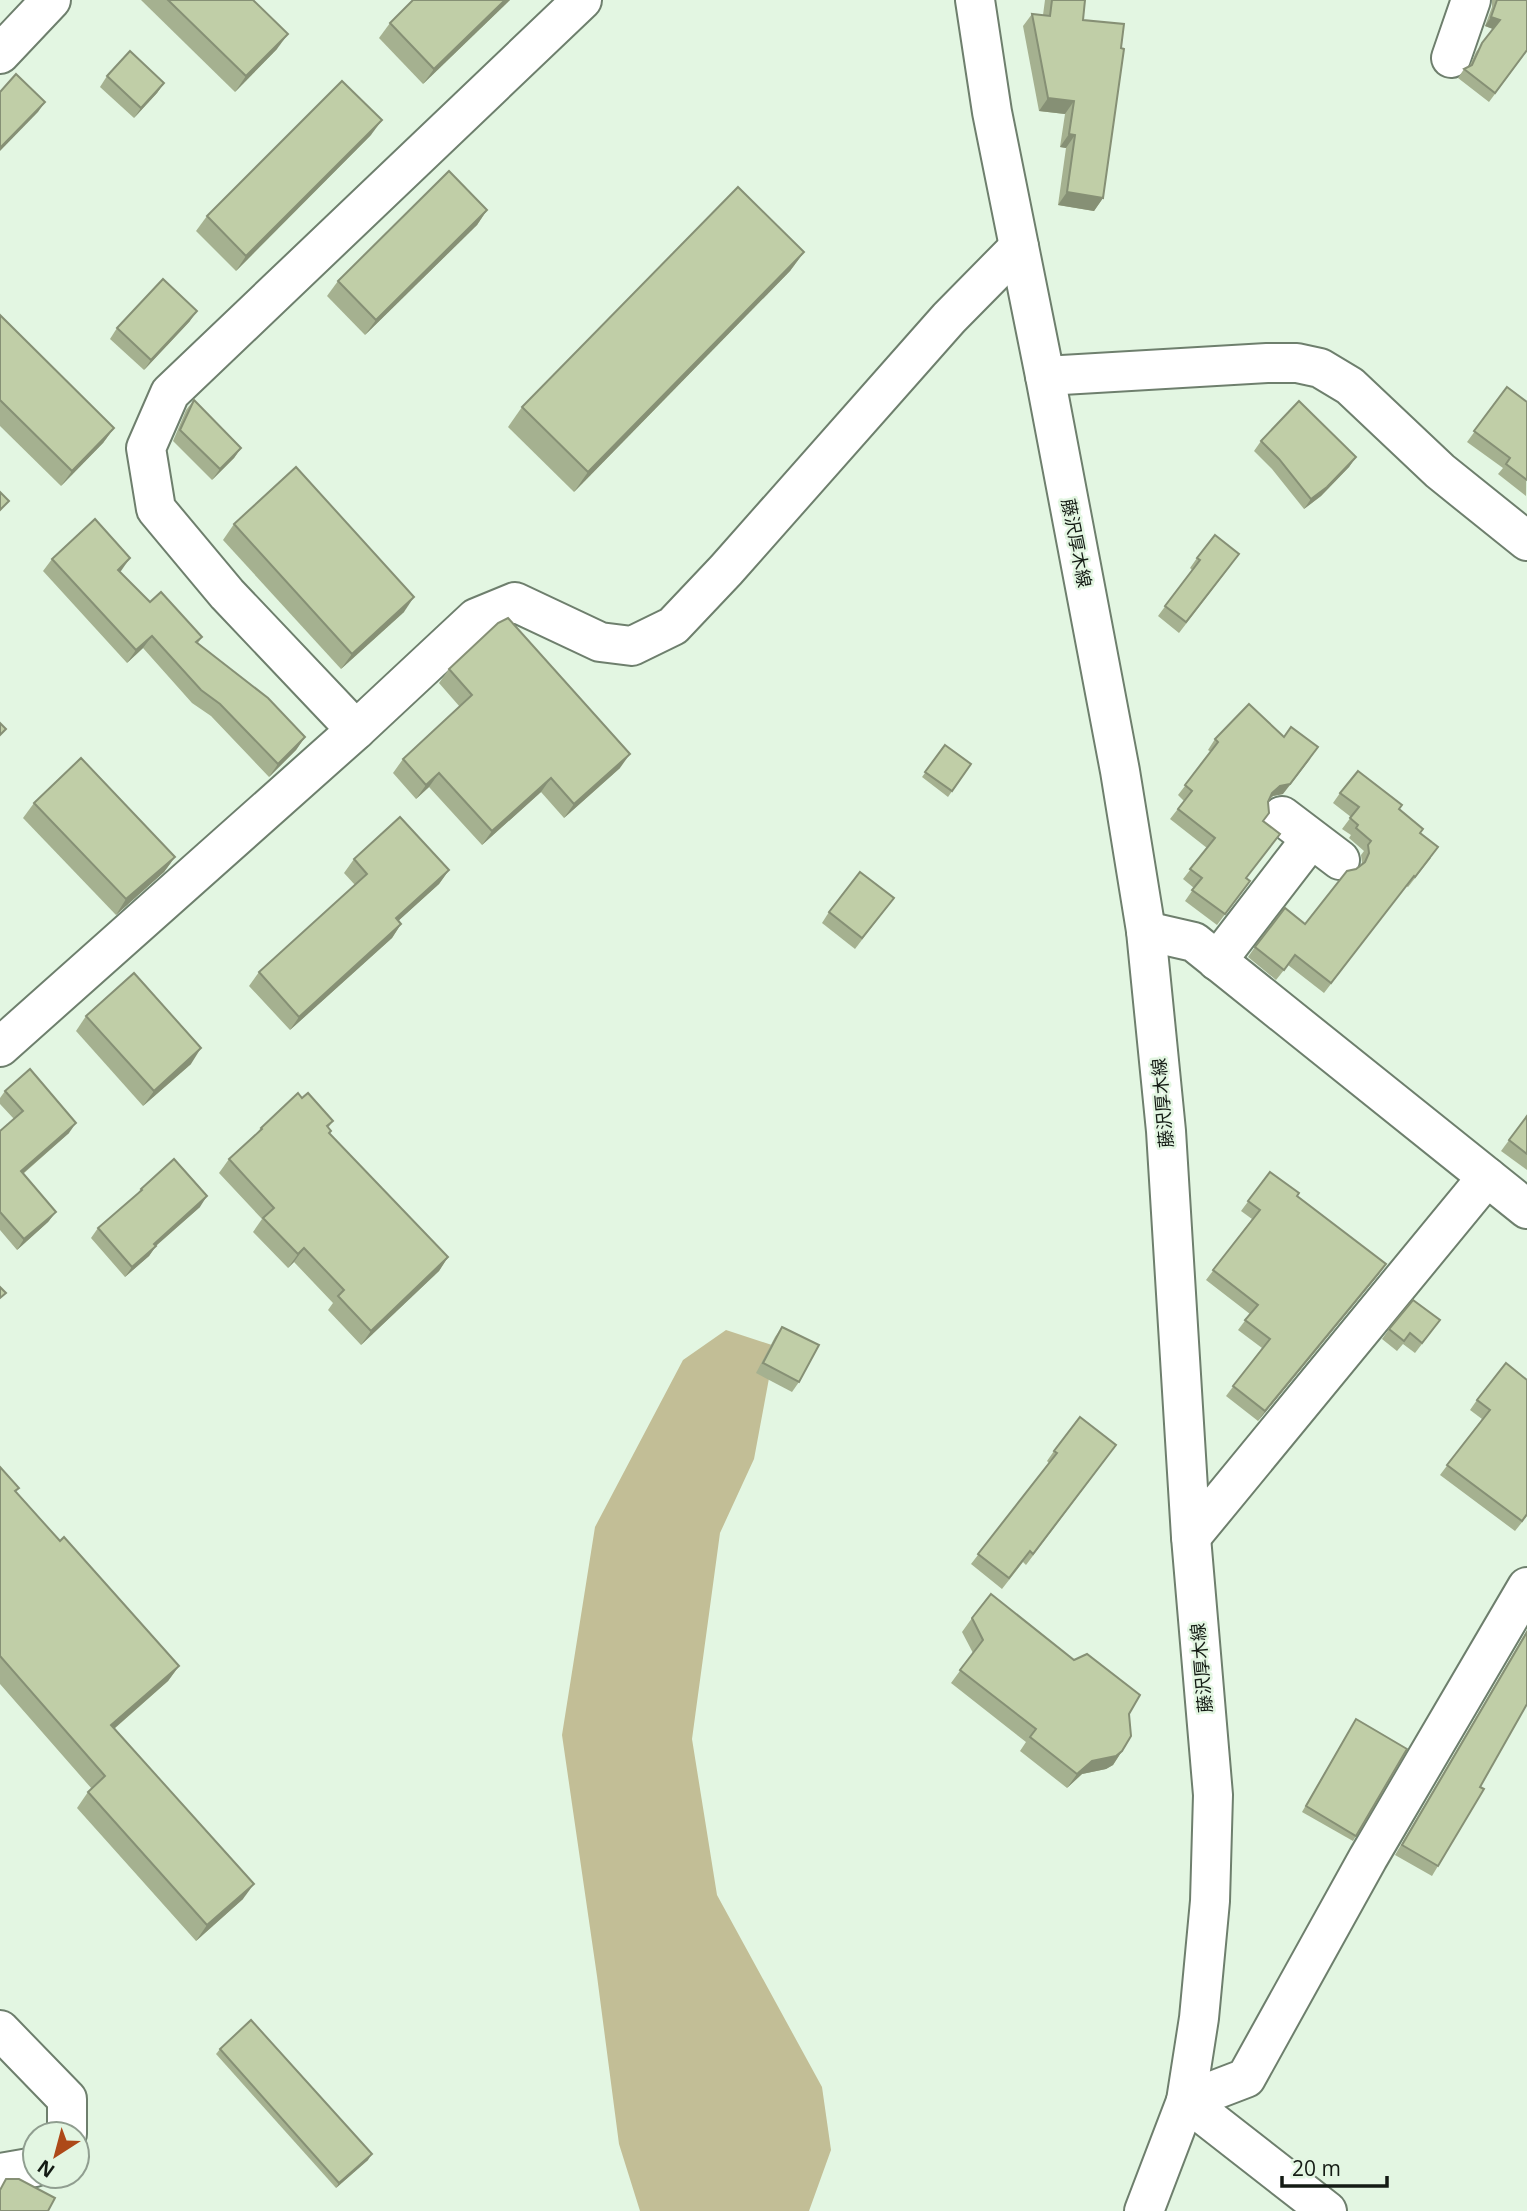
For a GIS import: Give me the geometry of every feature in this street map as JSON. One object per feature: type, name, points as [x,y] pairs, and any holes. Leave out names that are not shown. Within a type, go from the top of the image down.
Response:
[{"type":"street","points":[[0,54],[51,0]]},
{"type":"street","points":[[356,730],[226,594],[156,509],[146,448],[170,393],[582,0]]},
{"type":"street","name":"藤沢厚木線","points":[[975,0],[992,112],[1117,758],[1146,931],[1166,1131],[1191,1537],[1213,1795],[1210,1901],[1199,2018],[1186,2101],[1144,2211]]},
{"type":"street","points":[[1451,58],[1471,0]]},
{"type":"street","points":[[0,1047],[356,730],[476,618],[515,602],[600,642],[632,646],[673,626],[949,318],[1019,247]]},
{"type":"street","points":[[1045,376],[1267,363],[1297,363],[1320,368],[1350,386],[1440,471],[1527,541]]},
{"type":"street","points":[[1217,961],[1326,850],[1282,816]]},
{"type":"street","points":[[1146,931],[1194,942],[1527,1209]]},
{"type":"street","points":[[1191,1537],[1487,1177]]},
{"type":"street","points":[[1186,2101],[1246,2078],[1368,1858],[1527,1587]]},
{"type":"street","points":[[0,2030],[67,2099],[67,2120]]},
{"type":"street","points":[[1186,2101],[1327,2211]]},
{"type":"street","points":[[0,2173],[21,2169]]},
{"type":"shaded area","points":[[726,1330],[775,1346],[754,1459],[720,1533],[692,1739],[717,1895],[822,2087],[831,2150],[809,2211],[640,2211],[619,2144],[562,1735],[595,1527],[683,1360]]},
{"type":"building","points":[[168,0],[253,0],[288,34],[246,76]]},
{"type":"building","points":[[413,0],[505,0],[434,69],[390,23]]},
{"type":"building","points":[[1052,0],[1085,0],[1083,20],[1124,24],[1121,48],[1124,49],[1103,198],[1067,192],[1075,135],[1069,134],[1074,101],[1048,98],[1032,14],[1050,16]]},
{"type":"building","points":[[1497,0],[1527,0],[1527,50],[1495,93],[1464,69],[1472,65],[1482,43],[1500,20],[1491,17]]},
{"type":"building","points":[[130,51],[164,83],[141,108],[107,76]]},
{"type":"building","points":[[16,74],[45,102],[0,148],[0,92]]},
{"type":"building","points":[[342,81],[382,120],[246,256],[207,216]]},
{"type":"building","points":[[449,171],[487,210],[376,320],[338,281]]},
{"type":"building","points":[[738,187],[804,252],[588,472],[522,407]]},
{"type":"building","points":[[163,279],[197,311],[151,360],[117,328]]},
{"type":"building","points":[[0,315],[114,428],[72,471],[0,400]]},
{"type":"building","points":[[1507,387],[1527,402],[1527,480],[1506,464],[1510,458],[1474,431]]},
{"type":"building","points":[[194,400],[241,448],[220,469],[180,430]]},
{"type":"building","points":[[1299,401],[1356,457],[1327,487],[1311,499],[1261,441]]},
{"type":"building","points":[[296,467],[414,597],[352,654],[234,524]]},
{"type":"building","points":[[0,492],[9,501],[0,510]]},
{"type":"building","points":[[95,519],[130,558],[118,570],[150,602],[161,592],[202,637],[196,642],[268,698],[305,737],[278,764],[220,704],[201,690],[152,636],[136,650],[52,559]]},
{"type":"building","points":[[1215,535],[1239,554],[1186,622],[1165,606],[1200,560],[1197,558]]},
{"type":"building","points":[[508,618],[630,754],[574,804],[551,778],[492,831],[439,773],[426,785],[403,759],[472,695],[449,669],[498,623]]},
{"type":"building","points":[[1249,704],[1284,737],[1291,727],[1318,747],[1290,784],[1280,786],[1272,793],[1268,802],[1269,813],[1263,821],[1280,834],[1246,878],[1250,881],[1225,914],[1192,890],[1202,878],[1190,869],[1215,838],[1178,809],[1192,791],[1185,785],[1218,742],[1215,739]]},
{"type":"building","points":[[0,723],[6,729],[0,735]]},
{"type":"building","points":[[945,745],[971,764],[952,791],[925,772]]},
{"type":"building","points":[[81,758],[175,857],[126,899],[34,803]]},
{"type":"building","points":[[1358,771],[1402,805],[1399,809],[1423,829],[1420,833],[1438,847],[1331,983],[1295,955],[1284,970],[1255,947],[1285,908],[1305,924],[1347,871],[1356,869],[1365,862],[1371,841],[1356,828],[1358,825],[1350,818],[1359,807],[1340,793]]},
{"type":"building","points":[[400,817],[449,870],[396,918],[401,924],[299,1017],[259,972],[367,874],[354,859]]},
{"type":"building","points":[[860,872],[894,898],[862,938],[829,912]]},
{"type":"building","points":[[134,973],[201,1048],[154,1091],[86,1016]]},
{"type":"building","points":[[30,1069],[76,1123],[21,1171],[56,1212],[24,1239],[0,1212],[0,1131],[23,1111],[5,1091]]},
{"type":"building","points":[[298,1093],[302,1098],[308,1093],[333,1121],[327,1126],[331,1131],[329,1133],[448,1257],[371,1331],[338,1296],[344,1290],[304,1248],[298,1254],[263,1218],[274,1208],[229,1159]]},
{"type":"building","points":[[1527,1116],[1527,1154],[1509,1140]]},
{"type":"building","points":[[174,1159],[207,1196],[132,1267],[98,1228]]},
{"type":"building","points":[[1270,1172],[1386,1264],[1265,1411],[1233,1386],[1270,1339],[1245,1320],[1258,1305],[1213,1270],[1260,1210],[1248,1201]]},
{"type":"building","points":[[0,1287],[6,1293],[0,1298]]},
{"type":"building","points":[[1413,1300],[1440,1320],[1422,1343],[1410,1333],[1404,1341],[1389,1329]]},
{"type":"building","points":[[782,1327],[819,1345],[799,1382],[763,1363]]},
{"type":"building","points":[[1506,1363],[1527,1380],[1527,1514],[1522,1521],[1447,1465],[1490,1410],[1477,1400]]},
{"type":"building","points":[[1080,1417],[1116,1445],[1033,1554],[1030,1551],[1009,1578],[978,1554],[1057,1453],[1054,1451]]},
{"type":"building","points":[[0,1467],[19,1488],[15,1491],[60,1541],[64,1537],[179,1666],[111,1725],[254,1884],[207,1925],[88,1792],[105,1776],[0,1656]]},
{"type":"building","points":[[991,1594],[1074,1660],[1087,1654],[1140,1695],[1129,1714],[1131,1736],[1116,1756],[1092,1761],[1077,1774],[1030,1737],[1036,1729],[960,1670],[983,1640],[972,1618]]},
{"type":"building","points":[[1527,1632],[1527,1704],[1480,1787],[1484,1789],[1438,1866],[1402,1845]]},
{"type":"building","points":[[1356,1719],[1407,1749],[1356,1836],[1306,1806]]},
{"type":"building","points":[[251,2020],[372,2154],[339,2183],[220,2049]]},
{"type":"building","points":[[6,2179],[19,2179],[21,2190],[40,2190],[55,2198],[48,2211],[0,2211],[0,2190]]}]
